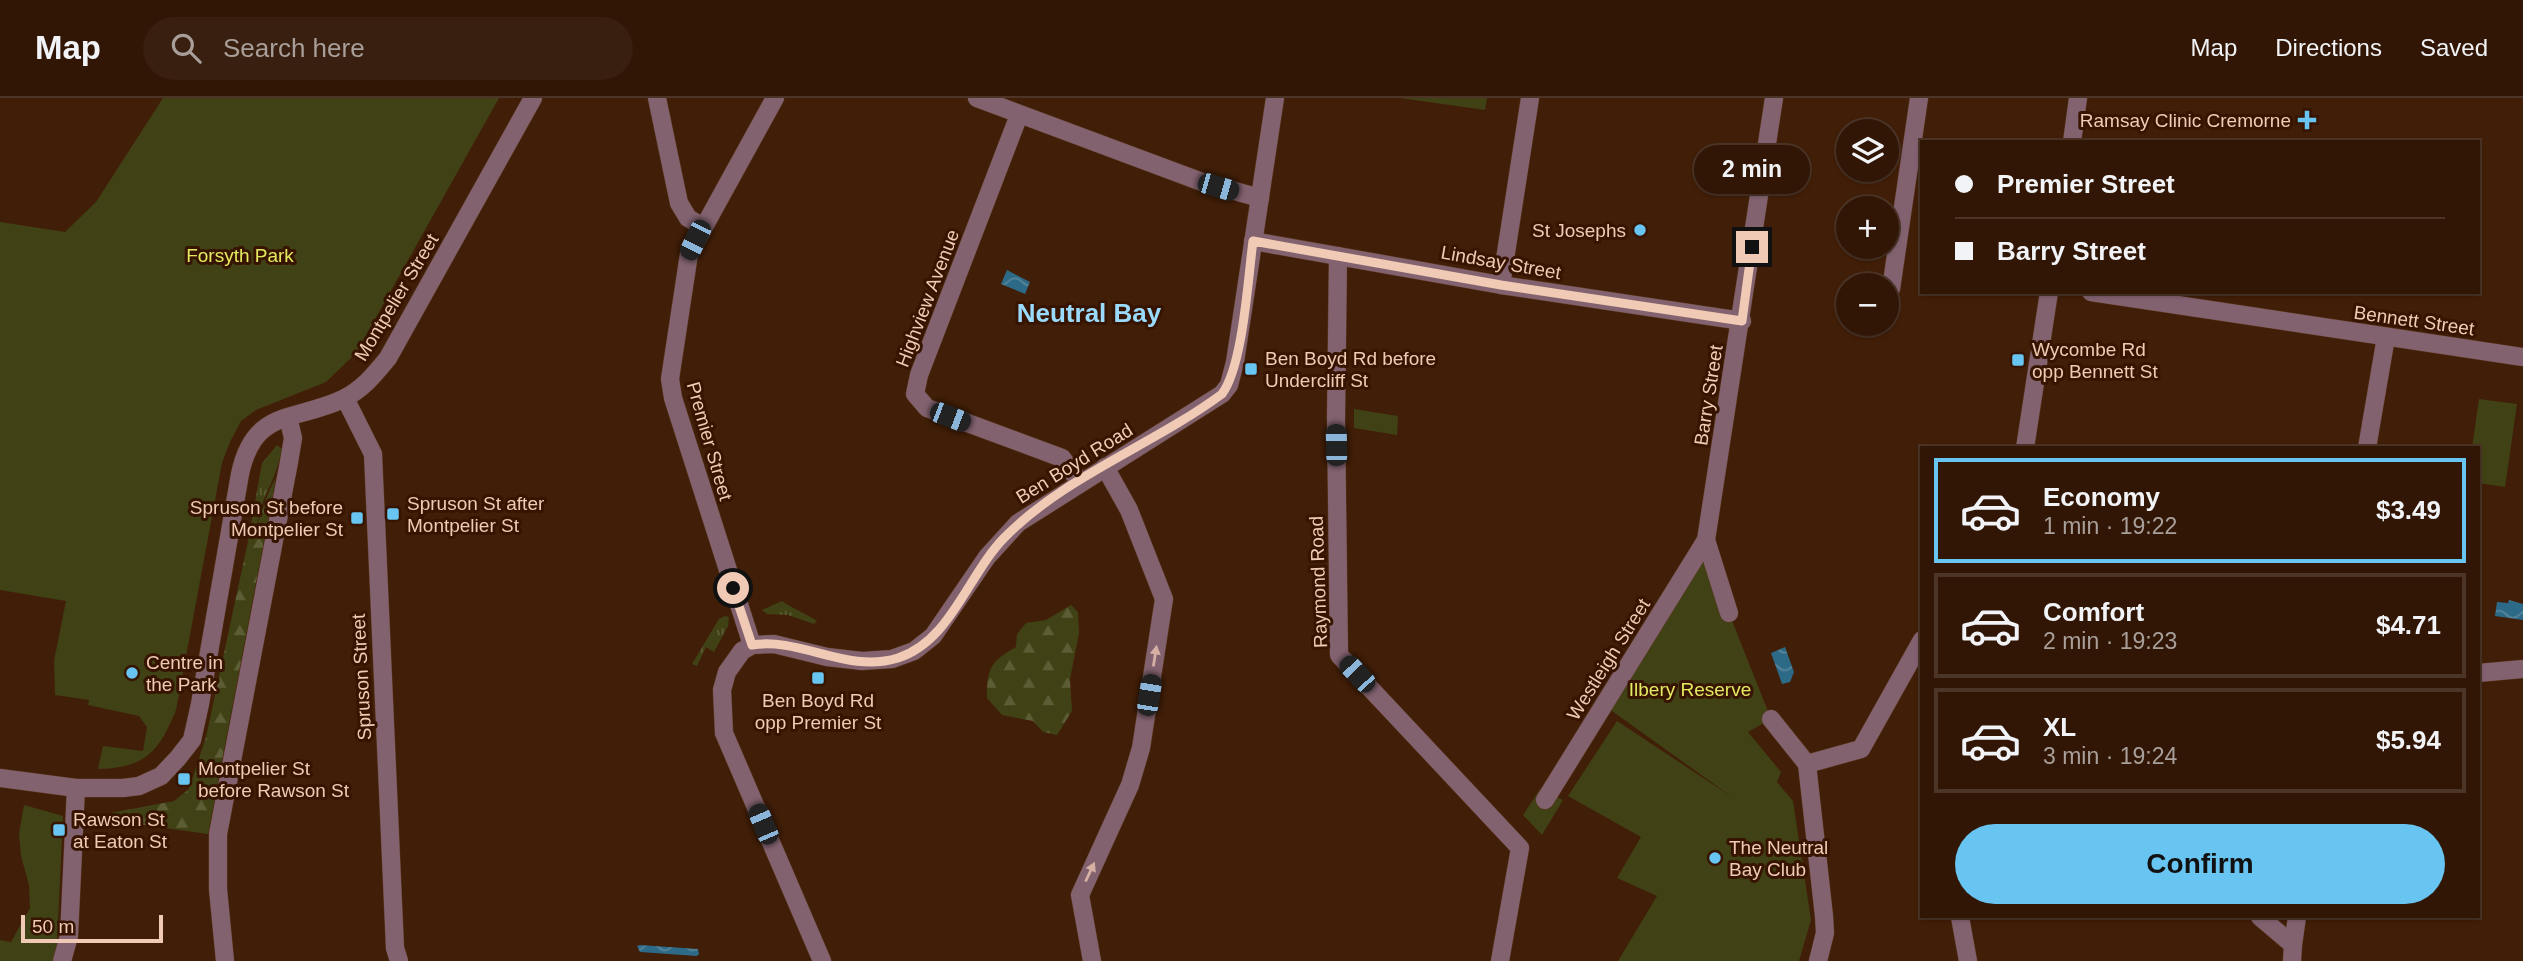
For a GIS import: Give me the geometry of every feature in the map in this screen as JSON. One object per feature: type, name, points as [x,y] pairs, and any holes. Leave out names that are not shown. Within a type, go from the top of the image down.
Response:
[{"type":"street","name":"Montpelier Street","points":[[0,778],[76,788],[123,788],[150,782],[161,776],[192,740],[245,453],[255,435],[288,417],[345,398],[371,380],[388,358],[533,98]]},
{"type":"street","points":[[657,98],[679,203],[688,218],[702,226]]},
{"type":"street","name":"Premier Street","points":[[752,645],[681,424],[670,379],[689,254],[702,226],[775,98]]},
{"type":"street","points":[[977,98],[1202,182],[1260,198]]},
{"type":"street","name":"Ben Boyd Road","points":[[752,645],[774,643],[852,661],[883,661],[914,651],[942,625],[987,557],[1027,517],[1213,401],[1229,385],[1235,362],[1275,98]]},
{"type":"street","points":[[1501,285],[1530,98]]},
{"type":"street","name":"Barry Street","points":[[1729,613],[1706,540],[1742,321],[1774,98]]},
{"type":"street","points":[[1893,273],[1919,98]]},
{"type":"street","points":[[2071,140],[2078,98]]},
{"type":"street","name":"Highview Avenue","points":[[1019,115],[919,375],[915,394],[928,408],[1062,458],[1080,482]]},
{"type":"street","name":"Lindsay Street","points":[[1253,241],[1501,285],[1742,321]]},
{"type":"street","name":"Raymond Road","points":[[1338,256],[1336,418],[1339,655],[1520,848],[1500,961]]},
{"type":"street","points":[[2025,446],[2049,294]]},
{"type":"street","name":"Bennett Street","points":[[2104,294],[2523,357]]},
{"type":"street","points":[[2367,446],[2386,337]]},
{"type":"street","name":"Spruson Street","points":[[345,398],[373,454],[394,920],[399,961]]},
{"type":"street","points":[[225,961],[218,889],[218,834],[289,462],[293,438],[288,417]]},
{"type":"street","points":[[1092,961],[1080,894],[1130,785],[1141,748],[1164,599],[1129,510],[1105,467]]},
{"type":"street","name":"Westleigh Street","points":[[1545,800],[1706,540]]},
{"type":"street","points":[[1807,764],[1861,749],[1920,644]]},
{"type":"street","points":[[752,645],[732,663],[724,681],[721,707],[724,733],[822,961]]},
{"type":"street","points":[[2480,673],[2523,669]]},
{"type":"street","points":[[1771,719],[1807,764],[1825,924],[1823,949],[1818,961]]},
{"type":"street","points":[[62,961],[69,936],[76,788]]},
{"type":"street","points":[[1960,918],[1968,961]]},
{"type":"street","points":[[2261,918],[2293,953]]},
{"type":"street","points":[[2293,953],[2297,918]]},
{"type":"green space","name":"Forsyth Park","points":[[163,98],[499,98],[356,353],[326,382],[256,410],[241,421],[222,463],[176,710],[170,725],[156,747],[139,761],[98,769],[103,746],[143,751],[147,727],[139,716],[88,705],[89,700],[55,695],[54,661],[66,601],[0,590],[0,222],[65,232],[96,202]]},
{"type":"green space","points":[[1400,98],[1487,98],[1485,110]]},
{"type":"green space","points":[[2479,399],[2517,404],[2505,487],[2480,483],[2480,446],[2472,446]]},
{"type":"green space","points":[[1354,409],[1398,416],[1397,435],[1354,428]]},
{"type":"green space","points":[[277,445],[282,449],[278,466],[247,546],[262,463]]},
{"type":"green space","points":[[276,478],[208,834],[108,820],[98,827],[105,814],[174,801],[189,789],[206,737],[247,546]]},
{"type":"green space","name":"The Neutral Bay Club","points":[[1706,540],[1729,613],[1771,719],[1748,732],[1781,772],[1777,782],[1793,801],[1811,920],[1799,961],[1618,961],[1657,896],[1617,878],[1641,837],[1568,796],[1617,721],[1732,797],[1605,706]]},
{"type":"green space","points":[[782,601],[817,621],[814,624],[788,615],[767,614],[762,610]]},
{"type":"green space","points":[[1071,605],[1078,612],[1079,633],[1070,679],[1072,711],[1057,735],[1043,732],[1033,721],[1002,715],[987,698],[988,679],[995,662],[1016,647],[1017,634],[1026,623],[1046,620]]},
{"type":"green space","points":[[729,617],[728,626],[714,652],[706,647],[697,666],[692,664],[719,619]]},
{"type":"green space","points":[[1540,789],[1563,800],[1542,835],[1523,815]]},
{"type":"green space","points":[[24,805],[63,816],[57,944],[53,961],[0,961],[0,940],[11,942],[30,908],[29,885],[21,856],[19,834]]},
{"type":"water","points":[[1007,270],[1030,282],[1025,294],[1001,284]]},
{"type":"water","points":[[2509,600],[2523,604],[2523,620],[2495,616],[2497,602],[2508,603]]},
{"type":"water","points":[[1785,647],[1794,672],[1790,682],[1782,684],[1771,653]]},
{"type":"water","points":[[637,946],[698,949],[699,954],[640,952]]},
{"type":"place","name":"Ramsay Clinic Cremorne","points":[[2307,120]]},
{"type":"place","name":"St Josephs","points":[[1640,230]]},
{"type":"place","name":"Wycombe Rd opp Bennett St","points":[[2018,360]]},
{"type":"place","name":"Ben Boyd Rd before Undercliff St","points":[[1251,369]]},
{"type":"place","name":"Spruson St after Montpelier St","points":[[393,514]]},
{"type":"place","name":"Spruson St before Montpelier St","points":[[357,518]]},
{"type":"place","name":"Centre in the Park","points":[[132,673]]},
{"type":"place","name":"Ben Boyd Rd opp Premier St","points":[[818,678]]},
{"type":"place","name":"Montpelier St before Rawson St","points":[[184,779]]},
{"type":"place","name":"Rawson St at Eaton St","points":[[59,830]]},
{"type":"place","name":"The Neutral Bay Club","points":[[1715,858]]},
{"type":"district","name":"Neutral Bay","points":[[1089,313]]},
{"type":"route","points":[[733,588],[752,645],[774,643],[827,657],[862,662],[901,657],[919,648],[942,625],[987,557],[1018,523],[1222,394],[1229,385],[1235,362],[1253,241],[1501,285],[1742,321],[1752,247]]},
{"type":"park label","name":"Ilbery Reserve","points":[[1690,689]]}]
